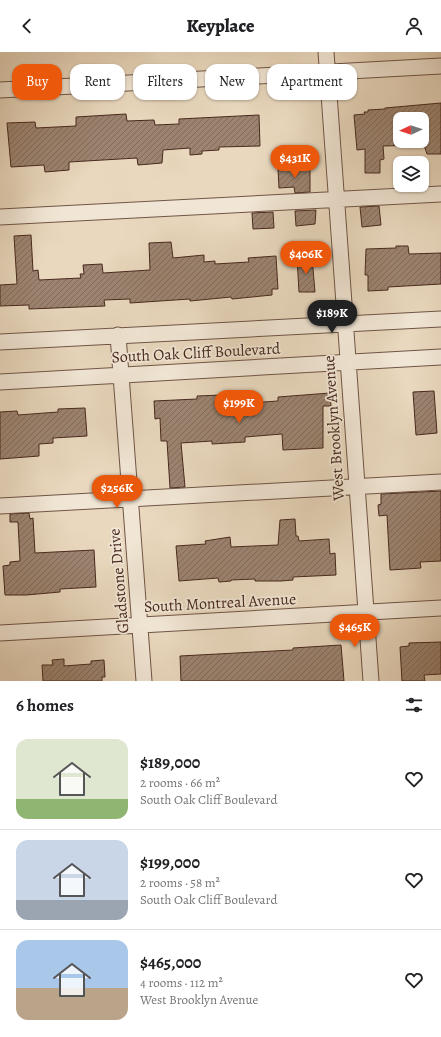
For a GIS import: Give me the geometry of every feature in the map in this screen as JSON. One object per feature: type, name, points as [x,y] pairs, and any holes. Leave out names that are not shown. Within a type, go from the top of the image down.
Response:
[{"type":"street","name":"West Brooklyn Avenue","points":[[326,52],[327,64]]},
{"type":"street","points":[[357,70],[441,66]]},
{"type":"street","points":[[0,90],[267,75]]},
{"type":"street","name":"West Brooklyn Avenue","points":[[329,100],[371,681]]},
{"type":"street","points":[[0,217],[441,194]]},
{"type":"street","name":"South Oak Cliff Boulevard","points":[[0,342],[441,319]]},
{"type":"street","name":"Gladstone Drive","points":[[118,335],[141,625],[144,681]]},
{"type":"street","name":"South Oak Cliff Boulevard","points":[[0,382],[441,357]]},
{"type":"street","points":[[0,506],[441,482]]},
{"type":"street","name":"South Montreal Avenue","points":[[0,633],[441,608]]},
{"type":"building","points":[[441,103],[441,154],[427,154],[425,148],[429,148],[429,112],[393,112],[393,146],[383,146],[384,159],[380,160],[380,173],[365,173],[365,149],[357,150],[354,115],[365,114],[364,112],[368,112],[368,110]]},
{"type":"building","points":[[126,114],[127,121],[154,120],[155,125],[179,124],[179,119],[259,115],[260,146],[219,147],[219,150],[202,151],[202,154],[190,155],[190,148],[163,150],[162,163],[138,165],[137,158],[69,162],[69,170],[45,172],[44,165],[11,167],[7,123],[35,122],[36,128],[76,126],[76,117]]},
{"type":"building","points":[[310,167],[310,192],[295,193],[294,187],[279,188],[278,169]]},
{"type":"building","points":[[379,206],[381,225],[362,227],[360,207]]},
{"type":"building","points":[[316,210],[315,224],[296,226],[295,211]]},
{"type":"building","points":[[273,212],[274,228],[253,229],[252,213]]},
{"type":"building","points":[[31,235],[33,271],[38,270],[39,280],[81,278],[80,274],[84,274],[83,265],[102,264],[103,273],[150,270],[149,243],[171,242],[173,258],[204,255],[204,262],[215,261],[215,264],[249,262],[248,258],[276,256],[278,289],[272,289],[272,295],[232,299],[231,297],[190,301],[190,299],[130,303],[130,299],[104,300],[105,306],[29,309],[29,305],[0,306],[0,285],[17,284],[14,236]]},
{"type":"building","points":[[396,246],[408,246],[409,254],[441,253],[441,284],[388,287],[388,290],[368,291],[368,275],[365,275],[366,249],[396,248]]},
{"type":"building","points":[[297,257],[312,257],[315,292],[299,292]]},
{"type":"building","points":[[434,391],[437,433],[416,435],[413,392]]},
{"type":"building","points":[[330,393],[331,406],[323,406],[323,448],[283,450],[282,434],[245,437],[245,442],[212,444],[212,441],[181,443],[185,487],[170,488],[167,441],[161,441],[160,418],[155,419],[154,401],[197,399],[197,396],[223,395],[223,400],[249,398],[249,403],[278,401],[278,397]]},
{"type":"building","points":[[85,408],[87,436],[53,438],[53,443],[39,444],[39,456],[0,459],[0,412],[17,411],[18,415],[58,412],[58,409]]},
{"type":"building","points":[[441,491],[441,561],[420,562],[421,568],[390,570],[387,515],[379,516],[378,505],[381,504],[381,494]]},
{"type":"building","points":[[29,513],[30,519],[33,518],[35,553],[94,550],[96,587],[60,589],[60,592],[26,595],[5,595],[3,566],[10,565],[10,562],[20,561],[18,522],[10,522],[10,514]]},
{"type":"building","points":[[295,519],[296,536],[298,536],[299,541],[329,539],[330,554],[335,553],[336,575],[293,577],[293,580],[281,581],[255,581],[255,579],[219,582],[218,578],[179,581],[176,546],[206,544],[205,541],[230,537],[231,547],[278,545],[280,520]]},
{"type":"building","points":[[441,642],[441,674],[424,675],[425,681],[402,681],[400,647],[409,646],[409,643]]},
{"type":"building","points":[[341,645],[344,681],[181,681],[180,656],[293,650],[293,648]]},
{"type":"building","points":[[64,659],[64,666],[91,664],[91,661],[104,660],[105,677],[102,677],[102,681],[43,681],[42,665],[53,665],[52,660]]}]
